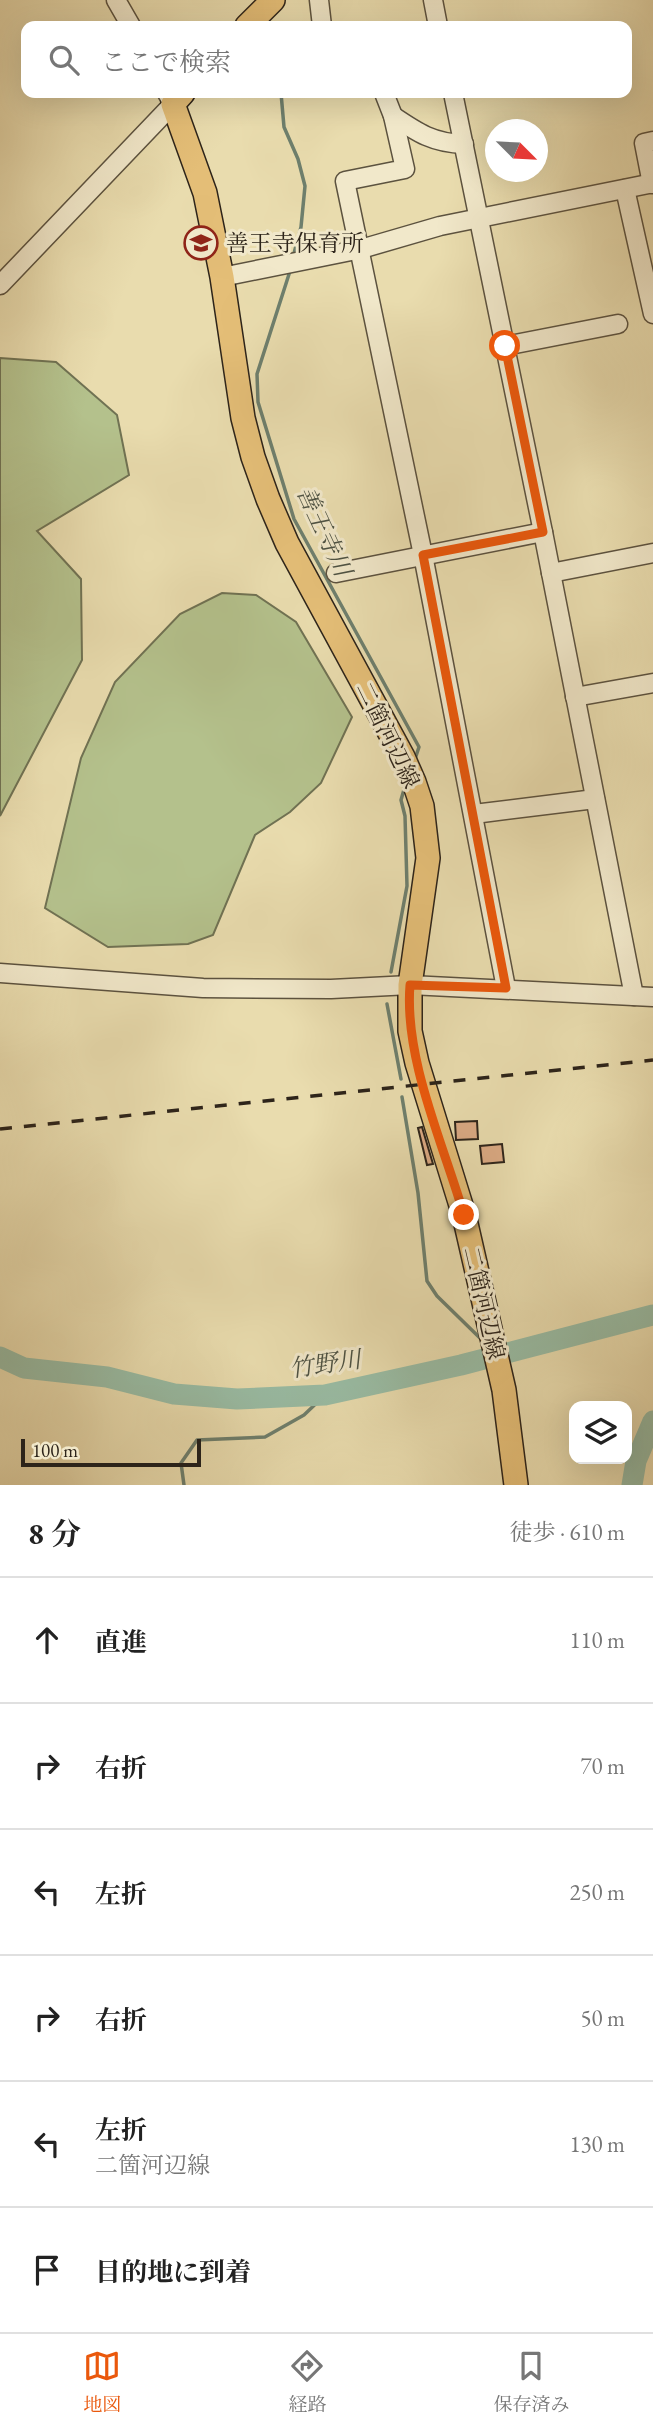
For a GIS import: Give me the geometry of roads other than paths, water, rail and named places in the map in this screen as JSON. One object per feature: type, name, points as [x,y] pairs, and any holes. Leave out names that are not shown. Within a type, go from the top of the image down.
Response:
[{"type":"main road","name":"二箇河辺線","points":[[175,98],[205,193],[222,277],[243,418],[253,457],[287,543],[403,757],[422,806],[428,858],[410,985],[410,1031],[417,1063],[462,1208],[490,1325],[504,1390],[516,1485]]},
{"type":"street","points":[[116,0],[128,21]]},
{"type":"street","points":[[319,0],[321,21]]},
{"type":"street","points":[[433,0],[437,21]]},
{"type":"street","points":[[0,285],[172,98]]},
{"type":"street","points":[[386,98],[393,116],[405,169],[345,181],[423,555],[506,988]]},
{"type":"street","points":[[454,98],[634,996]]},
{"type":"street","points":[[393,116],[437,142],[464,144]]},
{"type":"street","points":[[222,277],[361,249],[440,226],[652,183],[643,143],[653,141]]},
{"type":"street","points":[[625,189],[653,314]]},
{"type":"street","points":[[505,346],[618,324]]},
{"type":"street","points":[[336,573],[543,532]]},
{"type":"street","points":[[551,573],[653,553]]},
{"type":"street","points":[[575,697],[653,683]]},
{"type":"street","points":[[474,814],[595,799]]},
{"type":"street","points":[[0,973],[203,988],[331,989],[410,985],[653,997]]},
{"type":"waterway","name":"善王寺川","points":[[281,98],[284,127],[298,159],[305,186],[301,227],[293,257]]},
{"type":"waterway","name":"善王寺川","points":[[291,268],[257,374],[258,402],[294,519],[419,747],[415,759]]},
{"type":"waterway","name":"善王寺川","points":[[391,972],[407,886],[405,816],[401,800],[405,786]]},
{"type":"waterway","name":"善王寺川","points":[[387,1004],[401,1079]]},
{"type":"waterway","name":"善王寺川","points":[[402,1097],[418,1193],[427,1281],[437,1296],[482,1340]]},
{"type":"waterway","name":"竹野川","points":[[0,1357],[24,1368],[107,1377],[174,1394],[237,1399],[325,1395],[461,1365],[653,1315]]},
{"type":"waterway","points":[[184,1485],[181,1463],[197,1440],[265,1437],[304,1415],[325,1395]]},
{"type":"waterway","points":[[632,1485],[636,1461],[653,1421]]},
{"type":"railway","points":[[0,1129],[653,1060]]},
{"type":"place","name":"善王寺保育所","points":[[201,243]]}]
